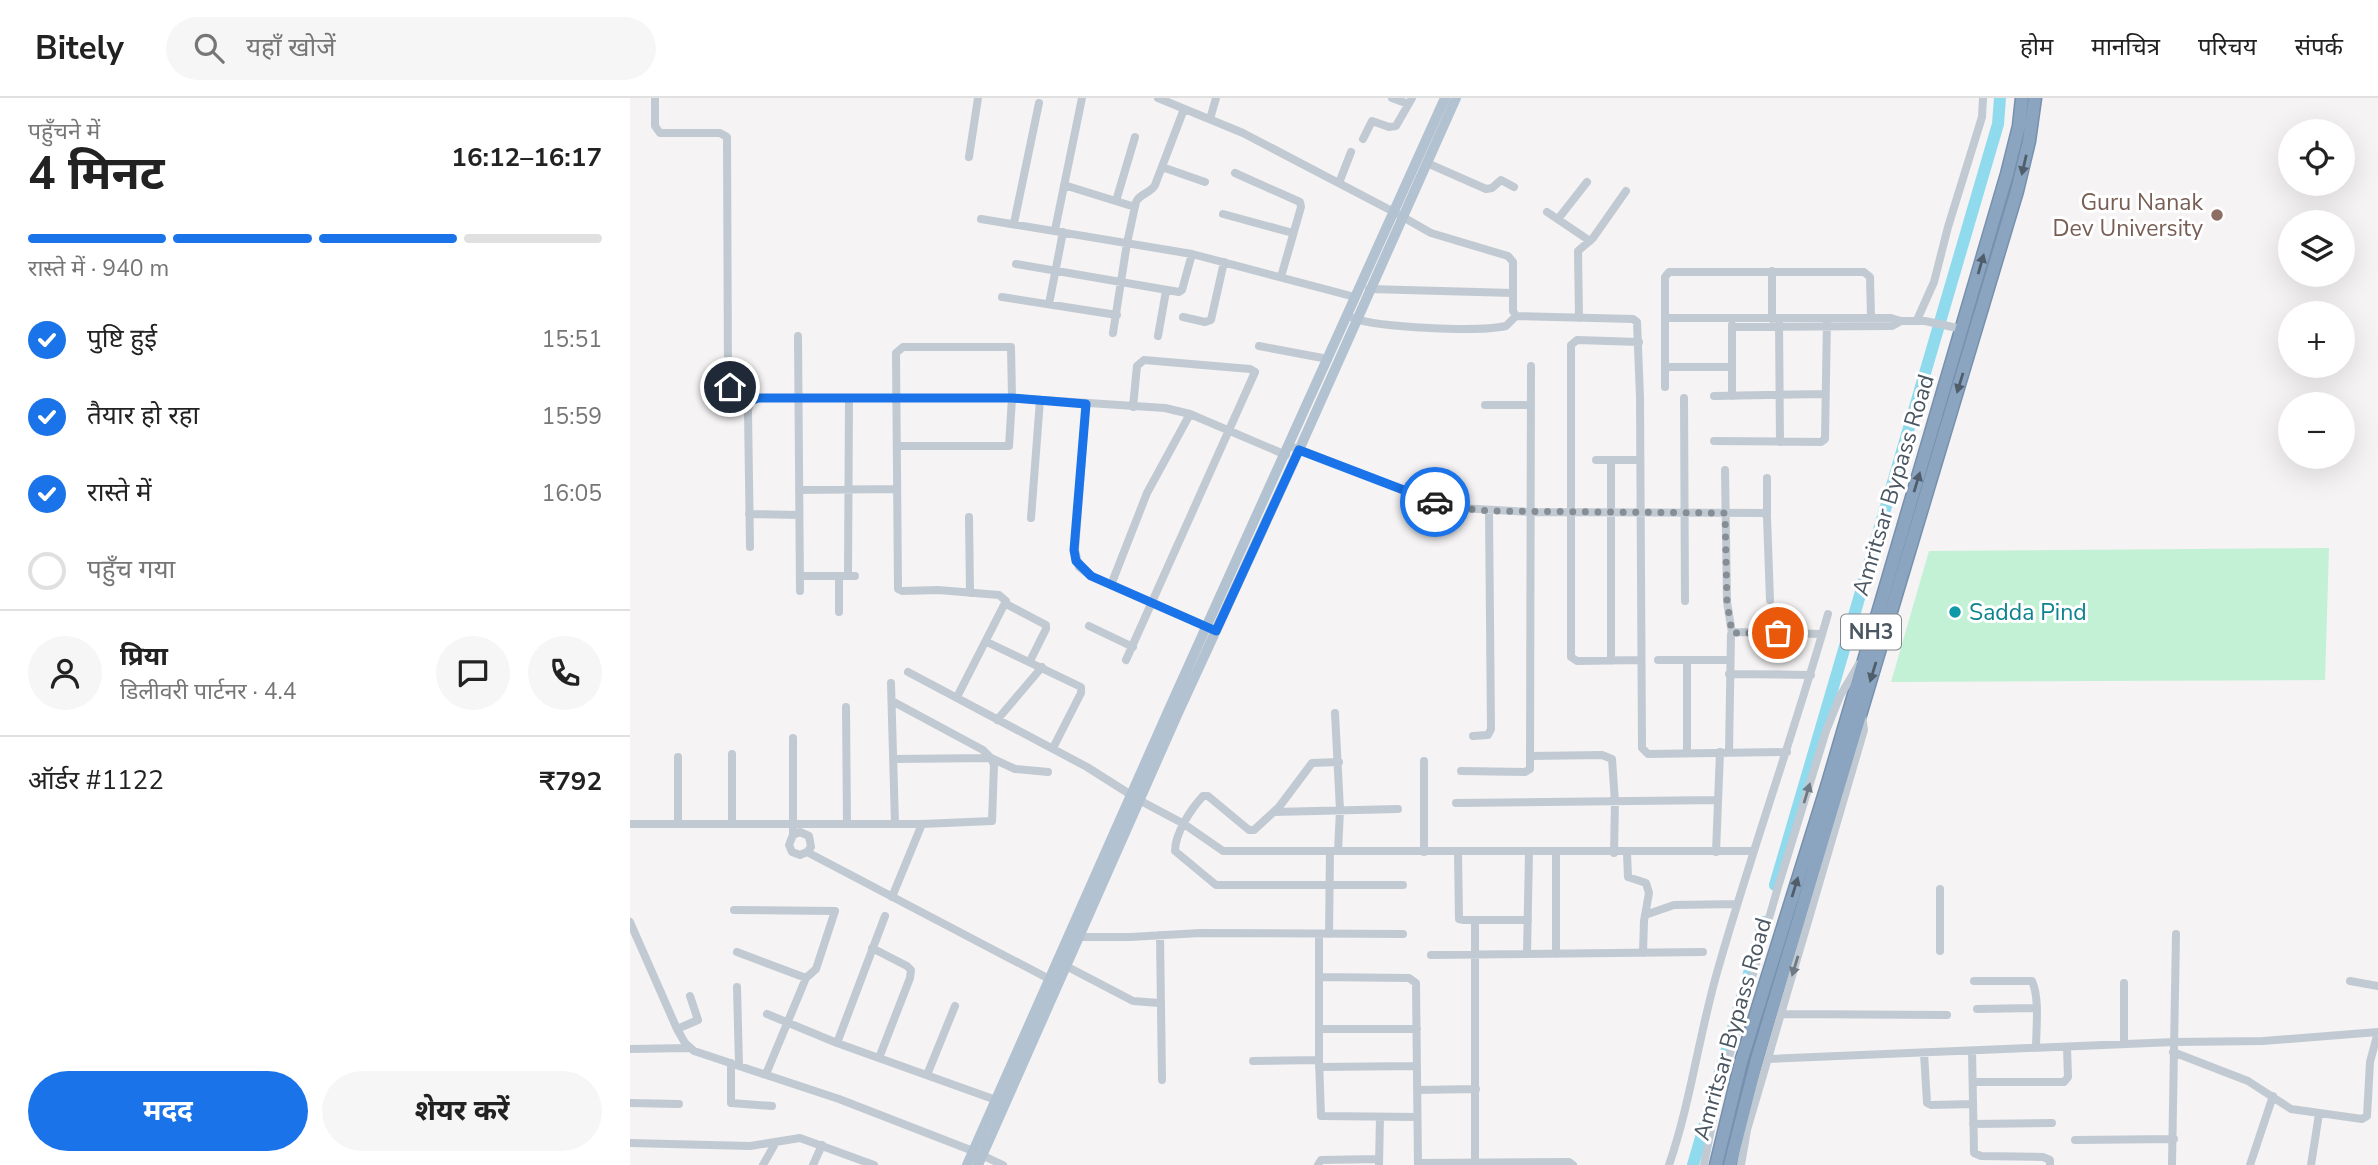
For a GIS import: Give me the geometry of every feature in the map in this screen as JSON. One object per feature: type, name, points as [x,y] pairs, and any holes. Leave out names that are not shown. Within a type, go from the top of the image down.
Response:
[{"type":"highway","name":"Amritsar Bypass Road","points":[[1716,1165],[1741,1062],[1828,782],[1957,327],[2015,146],[2022,98]]},
{"type":"highway","name":"Amritsar Bypass Road","points":[[1730,1165],[1757,1059],[2017,191],[2029,141],[2035,98]]},
{"type":"main road","points":[[1291,451],[1328,359],[1369,289],[1445,98]]},
{"type":"main road","points":[[967,1165],[978,1157],[1135,798],[1352,317],[1355,297],[1427,163],[1456,98]]},
{"type":"main road","points":[[978,1157],[996,1100],[1054,982],[1066,966],[1135,798]]},
{"type":"street","points":[[655,98],[655,126],[660,133],[720,133],[727,137],[728,381],[733,391],[750,401]]},
{"type":"street","points":[[969,157],[978,98]]},
{"type":"street","points":[[1049,304],[1064,185],[1082,98]]},
{"type":"street","points":[[1158,98],[1243,133],[1431,233],[1511,257],[1513,311],[1516,316]]},
{"type":"street","points":[[1210,119],[1216,98]]},
{"type":"street","points":[[1363,139],[1372,121],[1389,127],[1396,125],[1410,101],[1392,98]]},
{"type":"street","points":[[1921,320],[1982,117],[1983,98]]},
{"type":"street","points":[[1014,223],[1039,103]]},
{"type":"street","points":[[1113,332],[1135,207],[1138,198],[1153,189],[1184,109]]},
{"type":"street","points":[[1116,201],[1135,137]]},
{"type":"street","points":[[1339,183],[1351,152]]},
{"type":"street","points":[[1427,163],[1486,189],[1501,180],[1514,187]]},
{"type":"street","points":[[1162,167],[1205,182]]},
{"type":"street","points":[[1234,173],[1298,201],[1301,207],[1281,277]]},
{"type":"street","points":[[1558,219],[1587,182]]},
{"type":"street","points":[[1064,185],[1135,207]]},
{"type":"street","points":[[1579,318],[1580,248],[1590,241],[1626,191]]},
{"type":"street","points":[[1547,212],[1590,241]]},
{"type":"street","points":[[1223,214],[1293,233]]},
{"type":"street","points":[[981,219],[1192,254],[1355,297]]},
{"type":"street","points":[[1016,264],[1121,284],[1182,291],[1192,254]]},
{"type":"street","points":[[1183,317],[1205,322],[1211,320],[1224,262]]},
{"type":"street","points":[[1772,271],[1780,442]]},
{"type":"street","points":[[1665,387],[1665,277],[1669,272],[1866,273],[1870,277],[1871,318]]},
{"type":"street","points":[[1369,289],[1513,293]]},
{"type":"street","points":[[1158,336],[1166,291]]},
{"type":"street","points":[[1002,297],[1117,315]]},
{"type":"street","points":[[1352,317],[1376,324],[1486,328],[1506,326],[1516,316],[1633,319],[1639,324],[1642,748],[1648,754],[1787,752]]},
{"type":"street","points":[[1665,318],[1732,323],[1892,326],[1901,321]]},
{"type":"street","points":[[1826,323],[1894,318],[1957,327]]},
{"type":"street","points":[[1732,323],[1732,396]]},
{"type":"street","points":[[1714,441],[1821,442],[1825,439],[1826,323]]},
{"type":"street","points":[[798,336],[800,591]]},
{"type":"street","points":[[1639,342],[1577,340],[1571,345],[1569,512],[1571,657],[1575,661],[1641,660]]},
{"type":"street","points":[[897,446],[1006,447],[1010,443],[1012,349],[1007,346],[900,348],[896,353],[898,589],[999,595],[1006,604],[1046,625],[1030,661]]},
{"type":"street","points":[[1259,346],[1328,359]]},
{"type":"street","points":[[1126,660],[1254,377],[1254,370],[1144,360],[1138,366],[1133,407]]},
{"type":"street","points":[[1461,771],[1527,772],[1530,769],[1531,366]]},
{"type":"street","points":[[1665,367],[1732,366]]},
{"type":"street","points":[[1714,396],[1825,394]]},
{"type":"street","points":[[750,401],[758,398],[1012,398],[1166,408],[1190,414],[1444,505],[1489,511],[1766,514]]},
{"type":"street","points":[[839,612],[847,576],[849,398]]},
{"type":"street","points":[[1684,398],[1685,601]]},
{"type":"street","points":[[1031,518],[1040,400]]},
{"type":"street","points":[[750,401],[750,547]]},
{"type":"street","points":[[1086,404],[1074,550],[1076,561],[1091,576],[1211,629]]},
{"type":"street","points":[[1485,405],[1531,405]]},
{"type":"street","points":[[1111,585],[1147,493],[1190,414]]},
{"type":"street","points":[[1597,460],[1640,460]]},
{"type":"street","points":[[1611,460],[1611,661]]},
{"type":"street","points":[[1716,852],[1732,633],[1727,602],[1725,470]]},
{"type":"street","points":[[1767,478],[1770,600]]},
{"type":"street","points":[[799,489],[897,489]]},
{"type":"street","points":[[1473,736],[1488,735],[1491,730],[1489,511]]},
{"type":"street","points":[[750,514],[799,515]]},
{"type":"street","points":[[969,517],[970,593]]},
{"type":"street","points":[[800,576],[847,576]]},
{"type":"street","points":[[957,697],[1006,604]]},
{"type":"street","points":[[1669,1165],[1717,971],[1828,614]]},
{"type":"street","points":[[1089,626],[1133,647]]},
{"type":"street","points":[[1732,633],[1822,634]]},
{"type":"street","points":[[987,642],[1078,685],[1081,690],[1053,748]]},
{"type":"street","points":[[1704,1165],[1717,1099],[1826,732],[1840,696],[1865,653]]},
{"type":"street","points":[[1658,660],[1729,660]]},
{"type":"street","points":[[1687,661],[1687,753]]},
{"type":"street","points":[[998,720],[1041,667]]},
{"type":"street","points":[[908,672],[1087,767],[1227,852],[1754,851]]},
{"type":"street","points":[[1729,674],[1811,675]]},
{"type":"street","points":[[891,683],[895,824]]},
{"type":"street","points":[[892,701],[1015,769],[1048,772]]},
{"type":"street","points":[[846,707],[847,824]]},
{"type":"street","points":[[1741,1165],[1747,1130],[1864,730],[1861,712]]},
{"type":"street","points":[[1329,934],[1330,886],[1340,810],[1335,713]]},
{"type":"street","points":[[793,738],[793,835],[789,845],[792,852],[800,855],[807,852],[811,843],[809,836],[800,832],[793,835]]},
{"type":"street","points":[[732,754],[732,824]]},
{"type":"street","points":[[1531,756],[1610,757],[1614,762],[1614,853]]},
{"type":"street","points":[[678,757],[678,824]]},
{"type":"street","points":[[893,759],[991,758]]},
{"type":"street","points":[[630,824],[989,823],[992,821],[995,769],[991,758]]},
{"type":"street","points":[[1424,761],[1424,852]]},
{"type":"street","points":[[1339,762],[1312,764],[1274,813],[1256,829],[1249,830],[1206,796],[1201,798],[1184,824],[1174,846],[1175,851],[1214,884],[1403,886]]},
{"type":"street","points":[[1456,803],[1718,800]]},
{"type":"street","points":[[1274,813],[1398,809]]},
{"type":"street","points":[[892,897],[922,824]]},
{"type":"street","points":[[807,852],[1054,982]]},
{"type":"street","points":[[1458,852],[1459,919],[1528,920]]},
{"type":"street","points":[[1527,954],[1529,852]]},
{"type":"street","points":[[1556,853],[1556,954]]},
{"type":"street","points":[[1627,853],[1628,877],[1643,881],[1648,886],[1643,953]]},
{"type":"street","points":[[1940,890],[1940,951]]},
{"type":"street","points":[[1645,915],[1674,905],[1737,904]]},
{"type":"street","points":[[734,910],[834,910],[835,914],[816,969],[806,978],[766,1074]]},
{"type":"street","points":[[837,1043],[885,916]]},
{"type":"street","points":[[1475,920],[1475,1163]]},
{"type":"street","points":[[630,922],[677,1029],[690,1048],[705,1056],[766,1074],[1003,1165]]},
{"type":"street","points":[[2172,1165],[2176,933]]},
{"type":"street","points":[[1160,934],[1162,1080]]},
{"type":"street","points":[[1079,937],[1160,934],[1403,934]]},
{"type":"street","points":[[1319,934],[1321,1116],[1417,1117]]},
{"type":"street","points":[[872,948],[911,970],[911,978],[879,1058]]},
{"type":"street","points":[[737,952],[806,978]]},
{"type":"street","points":[[1431,955],[1703,952]]},
{"type":"street","points":[[1066,966],[1133,1001],[1159,1003]]},
{"type":"street","points":[[1319,977],[1412,979],[1416,986],[1419,1164],[1569,1162],[1573,1165]]},
{"type":"street","points":[[1974,981],[2032,981],[2036,1008],[2036,1048]]},
{"type":"street","points":[[2350,982],[2378,986]]},
{"type":"street","points":[[2124,983],[2124,1044]]},
{"type":"street","points":[[737,988],[731,1103],[772,1106]]},
{"type":"street","points":[[677,1029],[698,1020],[690,996]]},
{"type":"street","points":[[927,1075],[955,1006]]},
{"type":"street","points":[[1977,1009],[2036,1008]]},
{"type":"street","points":[[767,1014],[837,1043],[996,1100]]},
{"type":"street","points":[[1781,1014],[1947,1015]]},
{"type":"street","points":[[1319,1029],[1417,1028]]},
{"type":"street","points":[[1768,1059],[2124,1044],[2173,1047],[2378,1032],[2370,1062],[2367,1116],[2362,1119],[2291,1109],[2248,1080],[2173,1047]]},
{"type":"street","points":[[630,1049],[690,1048]]},
{"type":"street","points":[[1973,1083],[2064,1082],[2068,1077],[2067,1048]]},
{"type":"street","points":[[1972,1051],[1973,1150],[1976,1155],[2043,1157],[2050,1160],[2050,1165]]},
{"type":"street","points":[[1924,1053],[1927,1103],[1973,1104]]},
{"type":"street","points":[[1253,1061],[1417,1066]]},
{"type":"street","points":[[1417,1090],[1476,1089]]},
{"type":"street","points":[[2250,1165],[2273,1096]]},
{"type":"street","points":[[630,1103],[679,1104]]},
{"type":"street","points":[[2312,1165],[2319,1114]]},
{"type":"street","points":[[1318,1165],[1321,1160],[1379,1162],[1380,1117]]},
{"type":"street","points":[[1973,1124],[2052,1123]]},
{"type":"street","points":[[630,1143],[750,1146],[800,1138],[874,1165]]},
{"type":"street","points":[[2075,1140],[2174,1139]]},
{"type":"street","points":[[763,1165],[776,1142]]},
{"type":"street","points":[[813,1165],[822,1145]]},
{"type":"green space","points":[[2329,548],[2325,680],[1891,682],[1929,551]]},
{"type":"waterway","points":[[1775,885],[1998,124],[2000,98]]},
{"type":"waterway","points":[[1693,1165],[1764,922]]},
{"type":"way so far","points":[[1435,502],[1489,511],[1725,513],[1727,602],[1732,633],[1778,633]]},
{"type":"place","name":"Guru Nanak Dev University","points":[[2217,215]]},
{"type":"place","name":"Sadda Pind","points":[[1955,612]]},
{"type":"route","points":[[730,387],[736,394],[750,401],[758,398],[1012,398],[1086,404],[1074,550],[1076,561],[1084,572],[1091,576],[1216,631],[1299,450],[1435,502]]}]
